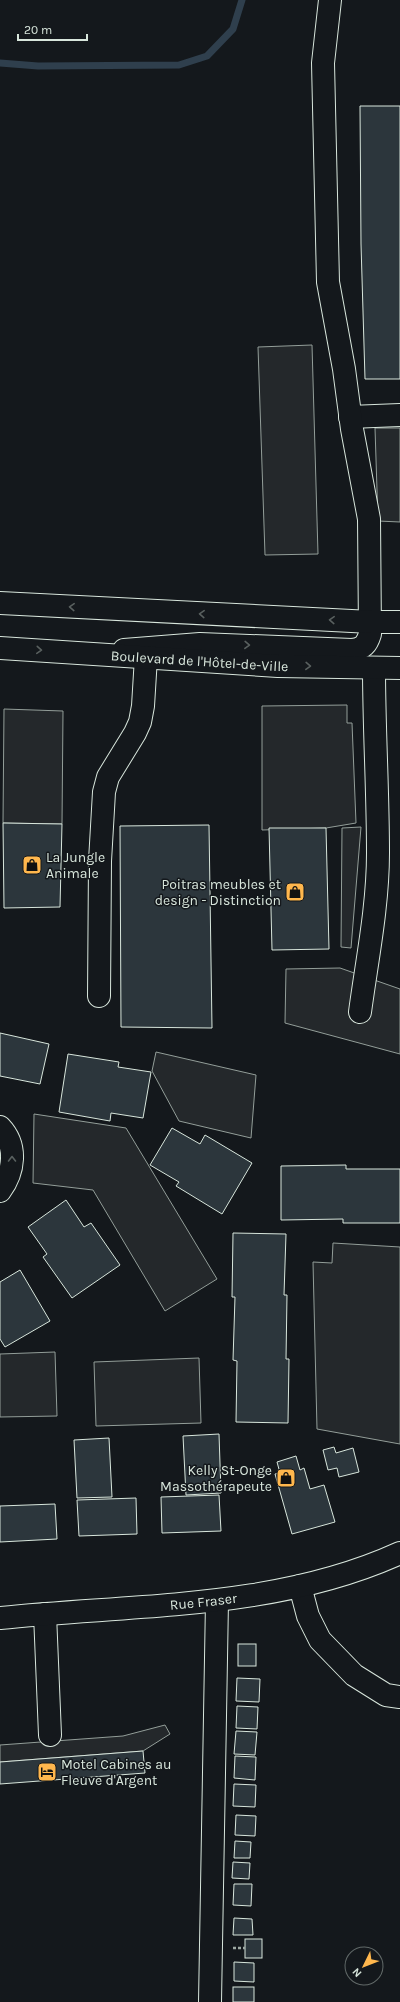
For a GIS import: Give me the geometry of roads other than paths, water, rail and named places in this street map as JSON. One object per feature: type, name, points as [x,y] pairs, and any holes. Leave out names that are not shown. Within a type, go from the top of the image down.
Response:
[{"type":"main road","points":[[82,653],[200,644],[359,649],[368,642],[371,622],[369,525],[364,488],[350,417],[344,369],[328,282],[323,63],[330,0]]},
{"type":"main road","points":[[350,417],[400,415]]},
{"type":"main road","points":[[0,604],[371,622],[400,622]]},
{"type":"main road","name":"Boulevard de l'Hôtel-de-Ville","points":[[0,648],[278,666],[400,668]]},
{"type":"main road","points":[[99,996],[100,861],[104,792],[108,777],[135,733],[140,722],[143,706],[146,657]]},
{"type":"main road","points":[[360,1012],[374,914],[378,854],[374,734],[374,668]]},
{"type":"main road","points":[[0,1127],[11,1146],[13,1163],[8,1178],[0,1191]]},
{"type":"main road","name":"Rue Fraser","points":[[0,1618],[217,1601],[247,1597],[300,1586],[338,1575],[400,1553]]},
{"type":"main road","points":[[300,1586],[308,1616],[320,1640],[354,1675],[386,1695],[400,1697]]},
{"type":"main road","points":[[210,2002],[217,1601]]},
{"type":"main road","points":[[45,1614],[50,1735]]},
{"type":"waterway","points":[[0,63],[38,66],[179,65],[207,56],[233,29],[242,0]]},
{"type":"place","name":"La Jungle Animale","points":[[32,865]]},
{"type":"place","name":"Poitras meubles et design - Distinction","points":[[295,892]]},
{"type":"place","name":"Kelly St-Onge Massothérapeute","points":[[286,1478]]},
{"type":"place","name":"Motel Cabines au Fleuve d'Argent","points":[[47,1772]]}]
